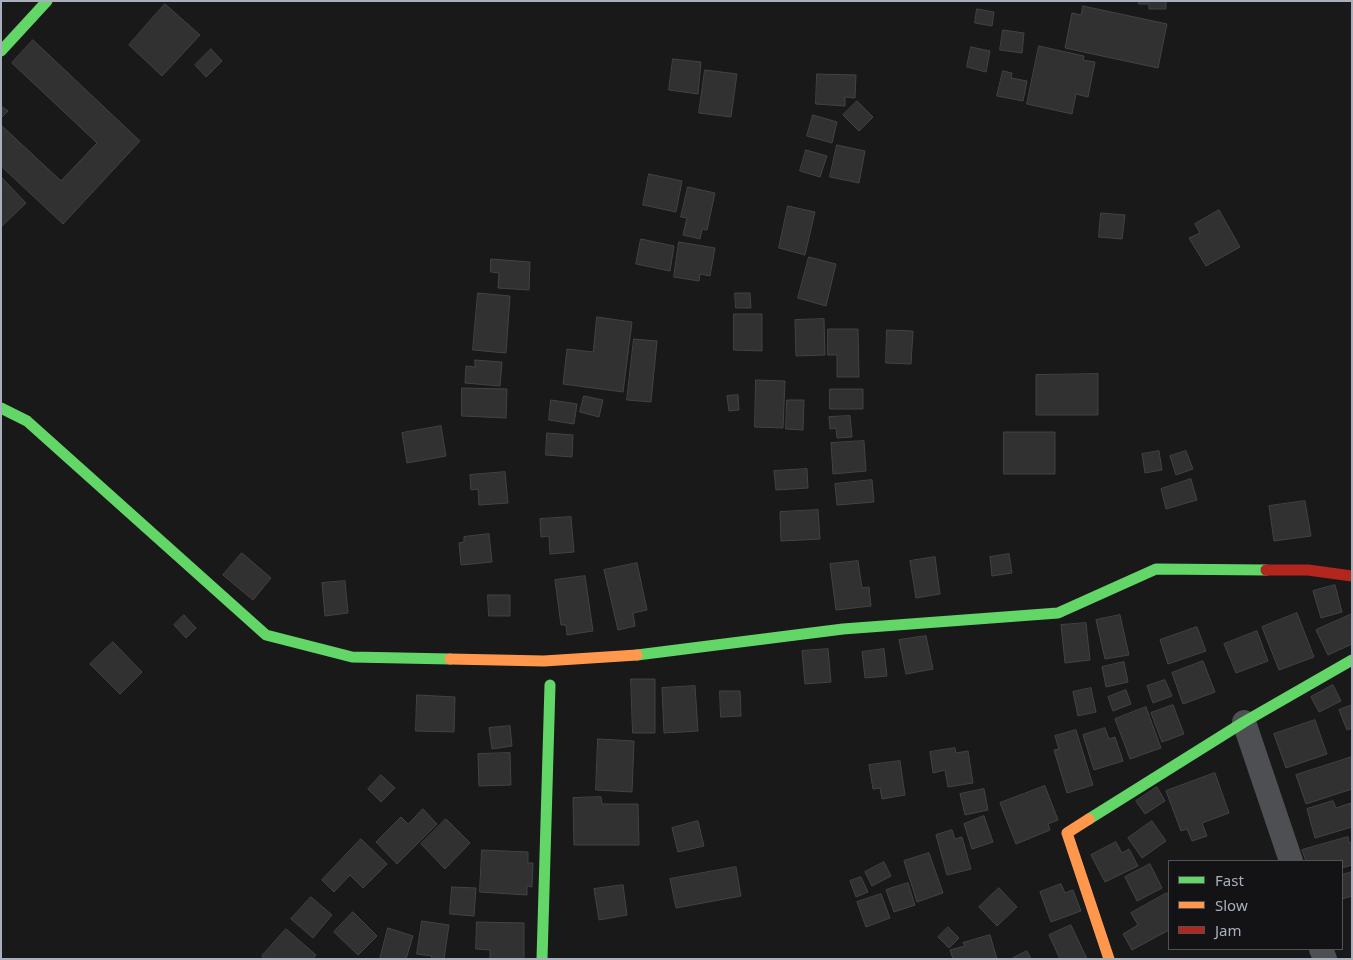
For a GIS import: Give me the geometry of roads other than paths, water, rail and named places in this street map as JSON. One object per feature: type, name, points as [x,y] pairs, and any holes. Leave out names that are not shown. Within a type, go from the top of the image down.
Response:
[{"type":"street","points":[[1,51],[47,1]]},
{"type":"street","points":[[1,408],[27,421],[266,635],[352,657],[544,661],[647,654],[843,629],[1058,613],[1156,569],[1308,570],[1352,576]]},
{"type":"street","points":[[1109,959],[1067,833],[1244,722],[1352,660]]},
{"type":"street","points":[[542,959],[550,685]]},
{"type":"street","points":[[1244,722],[1292,860]]}]
